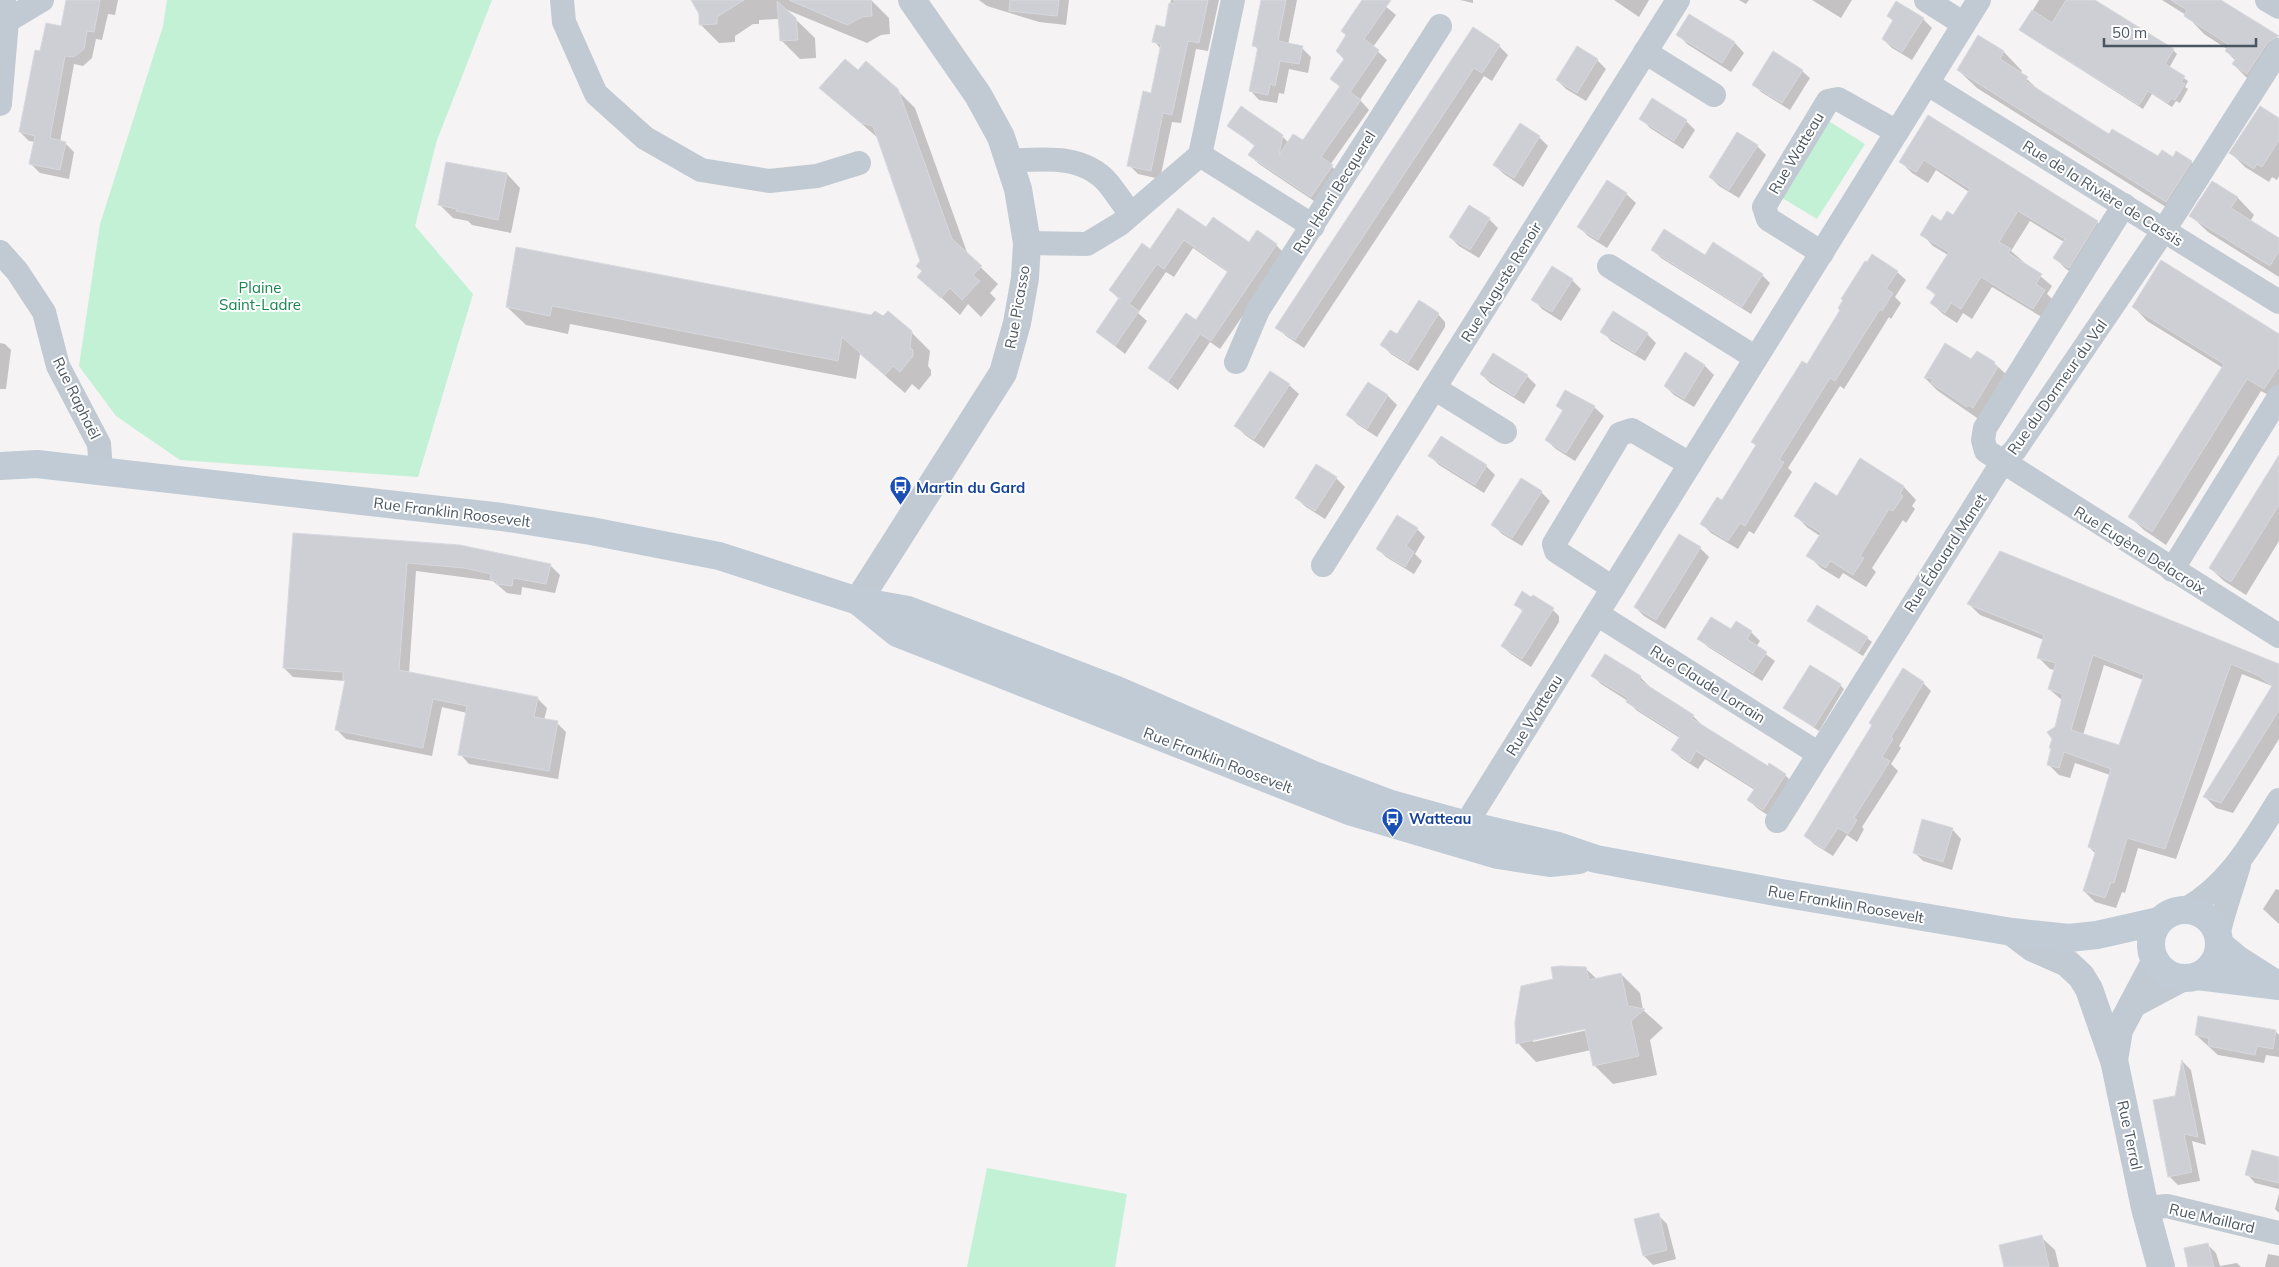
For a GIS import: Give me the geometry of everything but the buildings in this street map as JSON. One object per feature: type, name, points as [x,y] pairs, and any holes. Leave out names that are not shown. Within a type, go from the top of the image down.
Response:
[{"type":"main road","points":[[0,452],[37,464]]},
{"type":"main road","name":"Rue Franklin Roosevelt","points":[[37,464],[502,517],[591,531],[719,556],[858,601],[897,633],[1349,811],[1463,835],[1498,856],[1550,863],[1596,859],[1781,893],[2012,932],[2070,938],[2097,935],[2159,921]]},
{"type":"main road","points":[[0,466],[37,464]]},
{"type":"main road","points":[[2186,909],[2195,911],[2210,920],[2219,940],[2237,960],[2279,986],[2167,973],[2153,957],[2150,941],[2153,930],[2167,914],[2186,909]]},
{"type":"main road","name":"Rue Franklin Roosevelt","points":[[2097,935],[2153,957]]},
{"type":"main road","points":[[2189,977],[2204,972],[2216,960],[2219,940]]},
{"type":"street","points":[[0,104],[6,10],[42,0]]},
{"type":"street","points":[[562,0],[564,22],[596,94],[645,138],[701,170],[769,181],[817,176],[860,163]]},
{"type":"street","name":"Rue Picasso","points":[[858,601],[1003,373],[1017,323],[1025,278],[1027,243],[1018,190],[1001,136],[978,94],[912,0]]},
{"type":"street","points":[[1027,243],[1087,244],[1120,224],[1200,155],[1233,0]]},
{"type":"street","name":"Rue Auguste Renoir","points":[[1323,564],[1678,0]]},
{"type":"street","points":[[1926,0],[1964,24]]},
{"type":"street","name":"Rue Watteau","points":[[1463,835],[1613,588],[1979,0]]},
{"type":"street","points":[[2267,0],[2279,7]]},
{"type":"street","name":"Rue Henri Becquerel","points":[[1236,362],[1258,310],[1440,26]]},
{"type":"street","name":"Rue du Dormeur du Val","points":[[2124,205],[1985,428],[1983,440],[1986,451],[2002,463],[2015,450],[2164,230],[2279,50]]},
{"type":"street","points":[[1645,52],[1714,95]]},
{"type":"street","name":"Rue de la Rivière de Cassis","points":[[1928,84],[2279,302]]},
{"type":"street","name":"Rue Watteau","points":[[1822,253],[1768,219],[1764,207],[1828,101],[1838,99],[1897,132]]},
{"type":"street","points":[[1200,155],[1313,226]]},
{"type":"street","points":[[1009,161],[1054,158],[1085,166],[1106,181],[1131,214]]},
{"type":"street","name":"Rue Raphaël","points":[[0,252],[18,272],[44,312],[58,366],[99,444],[101,470]]},
{"type":"street","points":[[1609,266],[1756,358]]},
{"type":"street","points":[[1434,388],[1505,432]]},
{"type":"street","points":[[2172,570],[2279,397]]},
{"type":"street","points":[[1613,588],[1556,551],[1554,544],[1620,434],[1632,430],[1690,464]]},
{"type":"street","name":"Rue Eugène Delacroix","points":[[2002,463],[2279,636]]},
{"type":"street","name":"Rue Édouard Manet","points":[[1819,754],[2002,463]]},
{"type":"street","name":"Rue Claude Lorrain","points":[[1597,614],[1819,754]]},
{"type":"street","points":[[1777,822],[1819,754]]},
{"type":"street","points":[[2186,909],[2204,900],[2239,864],[2279,800]]},
{"type":"street","points":[[2219,940],[2222,915],[2227,907],[2239,864]]},
{"type":"street","points":[[2012,932],[2033,948],[2067,963],[2081,976],[2089,989],[2114,1060]]},
{"type":"street","name":"Rue Terral","points":[[2153,957],[2133,1004],[2119,1030],[2114,1060],[2145,1208],[2160,1267]]},
{"type":"street","points":[[2133,1004],[2189,977]]},
{"type":"street","name":"Rue Maillard","points":[[2145,1208],[2166,1206],[2279,1233]]},
{"type":"green space","name":"Plaine Saint-Ladre","points":[[167,0],[492,0],[437,140],[415,226],[473,294],[418,477],[180,460],[116,416],[79,366],[100,224],[163,26]]},
{"type":"green space","points":[[1827,120],[1865,144],[1817,219],[1779,196]]},
{"type":"green space","points":[[987,1168],[1127,1194],[1115,1267],[967,1267]]},
{"type":"place","name":"Martin du Gard","points":[[900,506]]},
{"type":"place","name":"Watteau","points":[[1393,837]]}]
